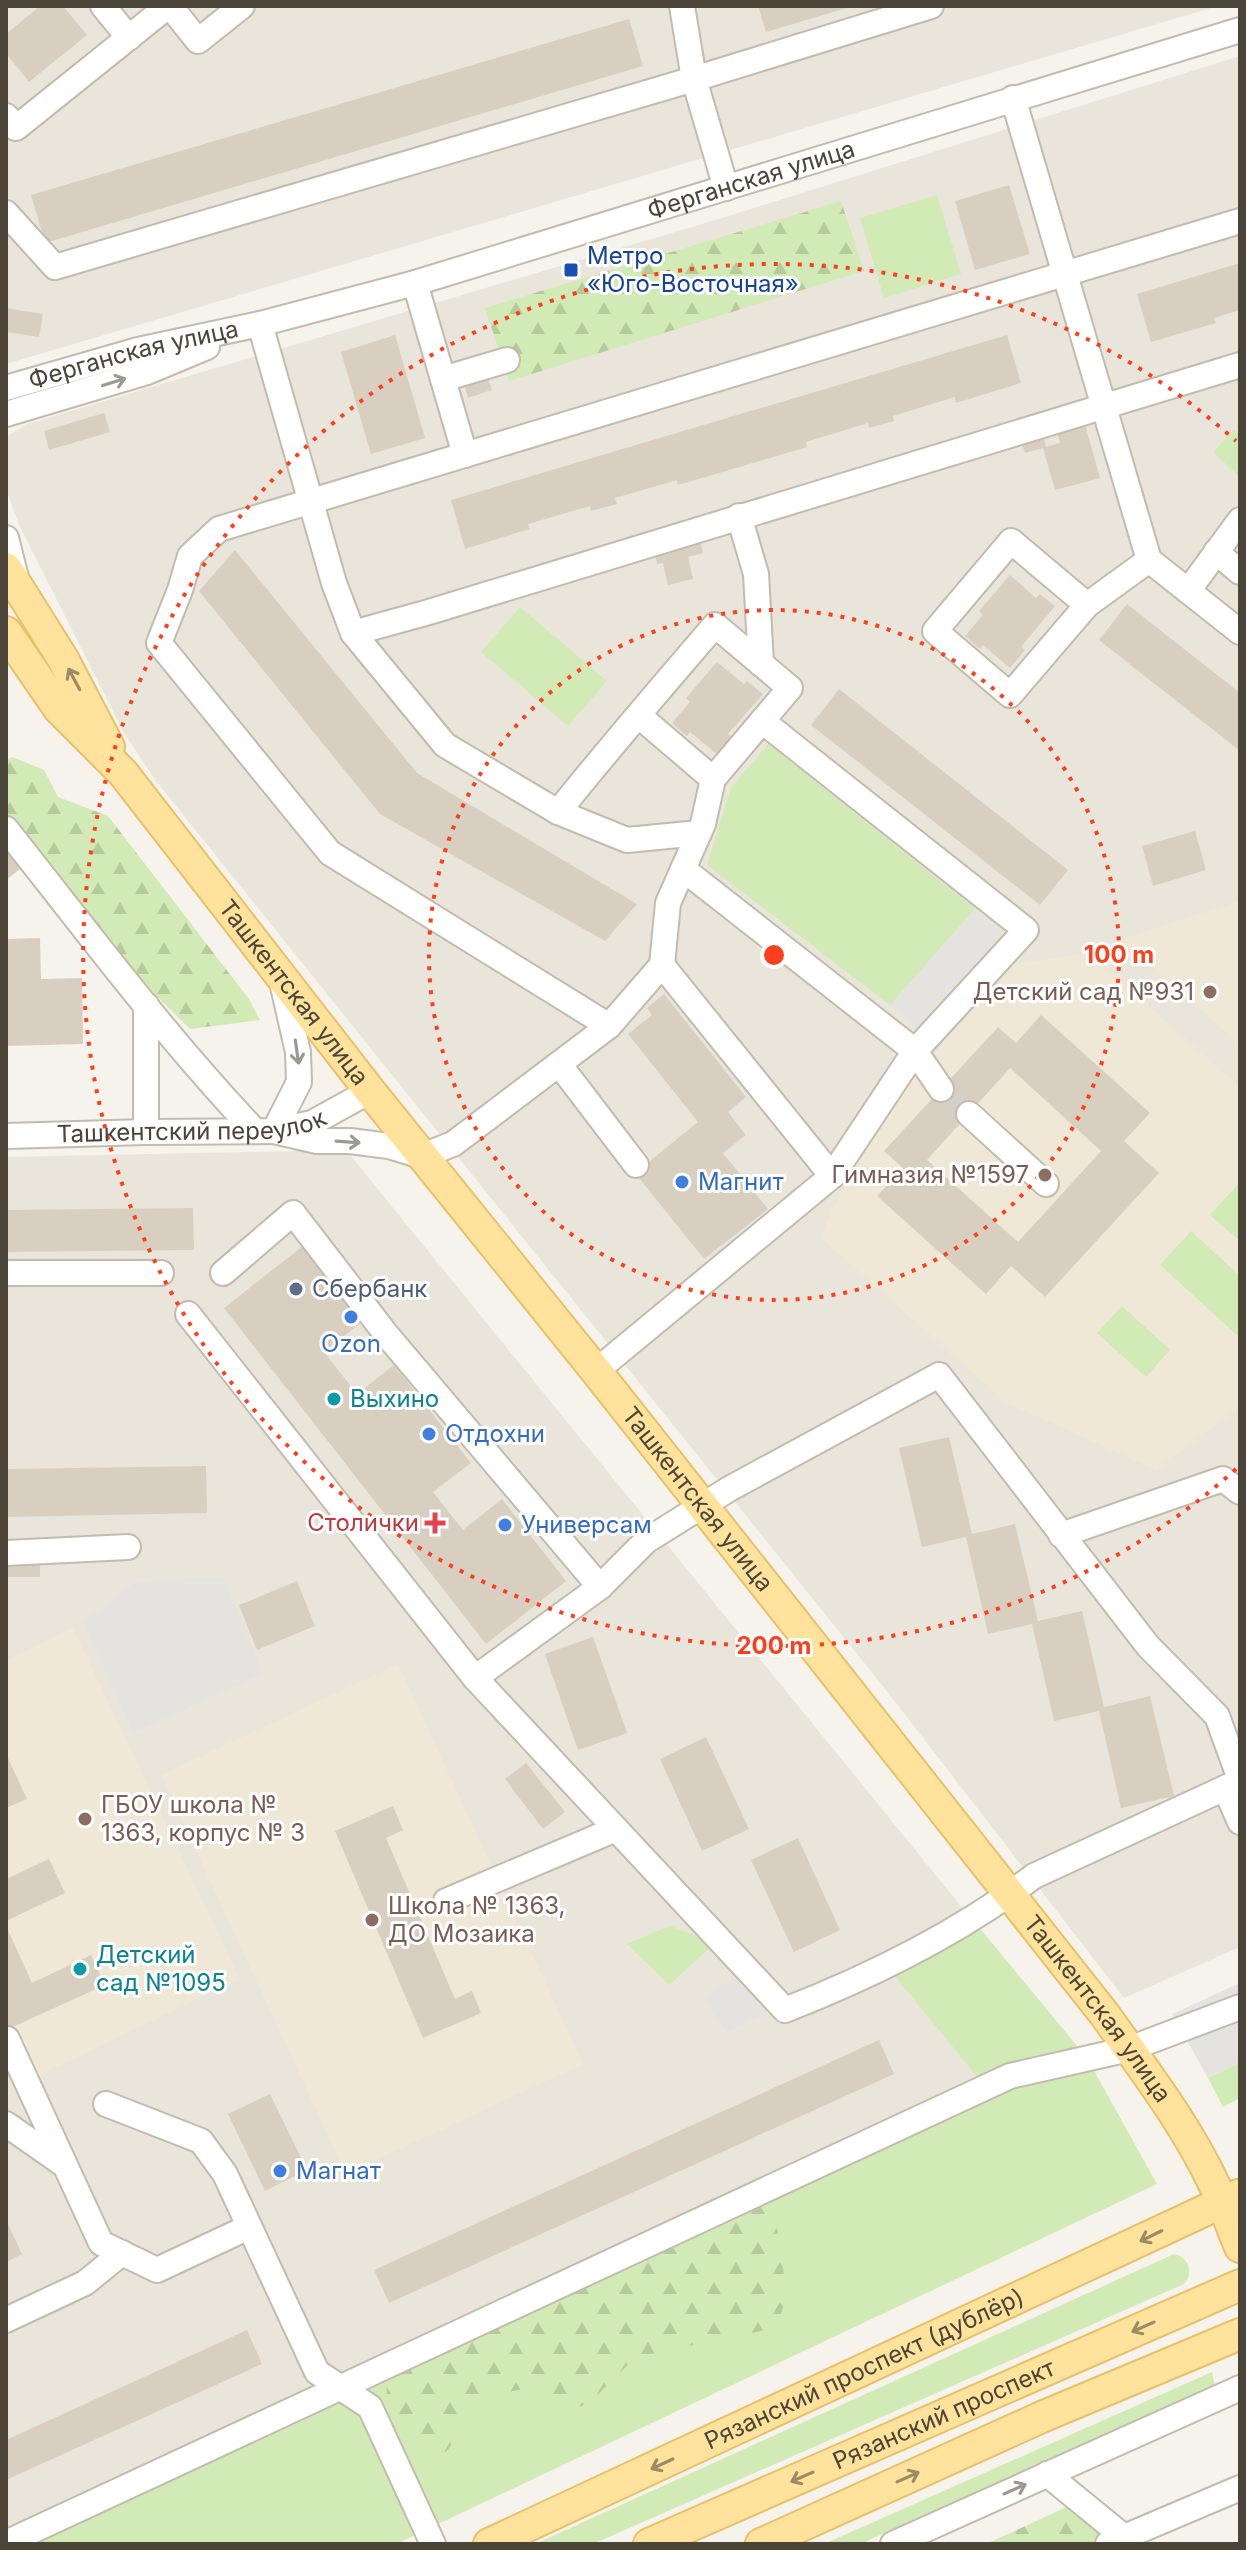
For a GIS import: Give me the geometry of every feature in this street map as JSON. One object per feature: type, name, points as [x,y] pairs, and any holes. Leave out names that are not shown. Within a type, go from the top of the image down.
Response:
[{"type":"main road","name":"Ташкентская улица","points":[[12,578],[63,659],[123,773]]},
{"type":"main road","name":"Ташкентская улица","points":[[6,632],[59,709],[123,773],[370,1091],[703,1506],[1129,2049],[1165,2098],[1214,2183],[1231,2198],[1240,2247]]},
{"type":"main road","name":"Рязанский проспект (дублёр)","points":[[489,2544],[1231,2198]]},
{"type":"main road","name":"Рязанский проспект","points":[[649,2544],[1240,2285]]},
{"type":"main road","name":"Рязанский проспект","points":[[761,2544],[1044,2416],[1240,2334]]},
{"type":"street","points":[[103,6],[129,38]]},
{"type":"street","points":[[9,131],[169,6],[198,41],[242,6]]},
{"type":"street","points":[[682,6],[694,79],[726,188]]},
{"type":"street","points":[[6,213],[55,267],[931,6]]},
{"type":"street","name":"Ферганская улица","points":[[12,384],[415,283],[1240,30]]},
{"type":"street","points":[[1013,98],[1149,560],[1240,632]]},
{"type":"street","points":[[609,1026],[330,853],[159,643],[190,556],[219,529],[1240,221]]},
{"type":"street","points":[[415,283],[465,455]]},
{"type":"street","points":[[260,324],[334,583],[353,633],[445,745],[558,812],[627,840],[699,833]]},
{"type":"street","name":"Ферганская улица","points":[[9,416],[147,372],[260,324]]},
{"type":"street","points":[[443,379],[507,360]]},
{"type":"street","points":[[353,633],[1240,365]]},
{"type":"street","points":[[739,516],[756,574],[761,664]]},
{"type":"street","points":[[1188,591],[1240,520]]},
{"type":"street","points":[[6,538],[12,578]]},
{"type":"street","points":[[1087,605],[1011,541],[935,631],[1010,695],[1087,605],[1149,560]]},
{"type":"street","points":[[1216,552],[1240,572]]},
{"type":"street","points":[[6,829],[224,1098],[264,1131],[317,1141],[389,1146],[422,1156],[453,1144],[609,1026],[662,965],[668,903],[699,833],[713,779],[790,688],[715,625],[558,812]]},
{"type":"street","points":[[638,715],[713,779]]},
{"type":"street","points":[[596,1371],[832,1176],[915,1051],[1026,930],[762,721]]},
{"type":"street","points":[[683,869],[915,1051],[941,1089]]},
{"type":"street","points":[[662,965],[832,1176]]},
{"type":"street","points":[[264,1131],[299,1082],[298,1052],[281,976]]},
{"type":"street","points":[[146,1005],[146,1132]]},
{"type":"street","points":[[559,1064],[636,1165]]},
{"type":"street","name":"Ташкентский переулок","points":[[6,1136],[264,1131],[312,1123],[370,1091]]},
{"type":"street","points":[[969,1114],[1046,1184]]},
{"type":"street","points":[[223,1273],[293,1213],[386,1334],[600,1587]]},
{"type":"street","points":[[6,1273],[161,1273]]},
{"type":"street","points":[[188,1314],[475,1678],[785,2010],[911,1954],[1010,1895],[1034,1876],[1235,1783]]},
{"type":"street","points":[[475,1678],[600,1587],[646,1541],[729,1489],[939,1375],[1148,1646],[1217,1716],[1235,1783],[1240,1822]]},
{"type":"street","points":[[1061,1535],[1223,1479],[1240,1492]]},
{"type":"street","points":[[6,1553],[128,1547]]},
{"type":"street","points":[[446,1901],[616,1829]]},
{"type":"street","points":[[6,2543],[1010,2076],[1129,2049],[1240,2007]]},
{"type":"street","points":[[7,2039],[101,2243],[157,2270],[249,2227]]},
{"type":"street","points":[[106,2104],[201,2141],[225,2174],[317,2372],[370,2407],[433,2544]]},
{"type":"street","points":[[6,2124],[65,2166]]},
{"type":"street","points":[[6,2320],[85,2283],[122,2253]]},
{"type":"street","points":[[893,2544],[1240,2388]]},
{"type":"street","points":[[1047,2474],[1126,2539],[1240,2488]]},
{"type":"shaded area","points":[[6,6],[1218,6],[6,364]]},
{"type":"shaded area","points":[[1240,56],[1240,1947],[1124,1998],[886,1690],[156,781],[124,733],[20,527],[6,489],[6,440],[7,436],[27,424],[722,218]]},
{"type":"shaded area","name":"Детский сад №931","points":[[1240,901],[1240,1045],[1121,939]]},
{"type":"shaded area","points":[[975,909],[1006,937],[921,1032],[890,1005]]},
{"type":"shaded area","name":"Гимназия №1597","points":[[1090,953],[1240,1087],[1240,1407],[1156,1470],[1005,1402],[820,1237],[879,1113],[1017,964]]},
{"type":"shaded area","points":[[346,1150],[1065,2034],[6,2536],[6,1157]]},
{"type":"shaded area","points":[[223,1577],[263,1673],[134,1733],[83,1622],[135,1582]]},
{"type":"shaded area","name":"ГБОУ школа № 1363, корпус № 3","points":[[73,1628],[240,1979],[6,2091],[6,1660]]},
{"type":"shaded area","name":"Школа № 1363, ДО Мозаика","points":[[398,1664],[583,2064],[346,2174],[161,1775]]},
{"type":"shaded area","points":[[744,1973],[777,2008],[727,2032],[702,1997]]},
{"type":"shaded area","points":[[1240,1983],[1240,2062],[1208,2078],[1172,2014]]},
{"type":"green space","points":[[937,195],[961,274],[884,298],[860,218]]},
{"type":"green space","points":[[841,201],[864,271],[509,381],[485,308]]},
{"type":"green space","points":[[1234,430],[1240,435],[1240,477],[1213,452]]},
{"type":"green space","points":[[520,607],[607,681],[568,726],[481,652]]},
{"type":"green space","points":[[768,744],[975,909],[890,1005],[707,865],[731,788]]},
{"type":"green space","points":[[12,757],[44,770],[58,797],[108,816],[249,999],[260,1020],[190,1029],[104,944],[6,818],[6,760]]},
{"type":"green space","points":[[1240,1182],[1240,1241],[1210,1215]]},
{"type":"green space","points":[[1191,1231],[1240,1276],[1238,1336],[1160,1265]]},
{"type":"green space","points":[[1122,1306],[1170,1350],[1146,1377],[1097,1333]]},
{"type":"green space","points":[[969,1915],[1087,2058],[1157,2184],[396,2544],[17,2544],[987,2089],[886,1965]]},
{"type":"green space","points":[[670,1926],[715,1943],[669,1985],[627,1944]]},
{"type":"green space","points":[[1240,2062],[1240,2098],[1223,2107],[1208,2078]]},
{"type":"green space","points":[[763,2202],[777,2229],[787,2294],[780,2317],[772,2326],[761,2331],[636,2357],[588,2404],[578,2407],[532,2396],[524,2389],[491,2395],[446,2452],[413,2447],[387,2406],[386,2370]]},
{"type":"green space","points":[[1174,2254],[1183,2258],[1188,2266],[1189,2275],[1184,2284],[593,2544],[535,2544]]},
{"type":"green space","points":[[1212,2372],[1215,2386],[860,2544],[824,2544]]},
{"type":"green space","points":[[1073,2504],[1111,2536],[1093,2544],[986,2544]]},
{"type":"building","points":[[40,6],[63,6],[87,35],[29,82],[6,53],[6,34]]},
{"type":"building","points":[[758,6],[850,6],[850,7],[766,32]]},
{"type":"building","points":[[629,19],[643,66],[45,243],[31,195]]},
{"type":"building","points":[[1009,185],[1030,254],[975,270],[955,201]]},
{"type":"building","points":[[1240,263],[1240,310],[1214,318],[1216,323],[1151,342],[1137,294]]},
{"type":"building","points":[[6,308],[43,314],[39,337],[6,332]]},
{"type":"building","points":[[395,335],[425,438],[371,454],[341,352]]},
{"type":"building","points":[[1007,335],[1021,383],[956,403],[955,397],[893,416],[894,421],[869,428],[868,423],[806,442],[807,447],[678,485],[677,480],[615,498],[617,504],[591,511],[590,506],[528,524],[529,529],[465,549],[451,500]]},
{"type":"building","points":[[485,369],[492,390],[468,398],[462,377]]},
{"type":"building","points":[[104,413],[110,432],[49,450],[44,431]]},
{"type":"building","points":[[1084,421],[1100,478],[1055,490],[1043,448],[1025,453],[1021,441],[1043,435],[1046,447],[1060,443],[1056,429]]},
{"type":"building","points":[[699,533],[703,553],[688,557],[693,579],[668,585],[663,563],[657,564],[653,544]]},
{"type":"building","points":[[235,550],[417,773],[637,904],[605,941],[380,814],[199,591]]},
{"type":"building","points":[[1010,575],[1036,598],[1040,594],[1055,606],[1021,647],[1025,650],[1010,668],[983,645],[980,649],[965,636],[983,615],[979,611]]},
{"type":"building","points":[[1127,604],[1240,693],[1240,751],[1099,640]]},
{"type":"building","points":[[717,662],[744,684],[747,681],[763,694],[728,734],[733,737],[718,755],[690,732],[687,736],[672,723],[690,702],[686,698]]},
{"type":"building","points":[[839,689],[1068,870],[1040,905],[811,725]]},
{"type":"building","points":[[1195,831],[1206,870],[1153,886],[1142,846]]},
{"type":"building","points":[[6,842],[24,866],[6,880]]},
{"type":"building","points":[[40,938],[41,979],[82,978],[83,1044],[6,1046],[6,939]]},
{"type":"building","points":[[664,994],[746,1097],[728,1112],[746,1135],[723,1153],[768,1209],[704,1259],[635,1173],[698,1122],[628,1034],[652,1015],[647,1008]]},
{"type":"building","points":[[1041,1015],[1150,1113],[1124,1141],[1159,1173],[1045,1297],[1011,1266],[986,1294],[877,1196],[903,1168],[884,1151],[998,1027],[1016,1043]],"holes":[[[1010,1068],[1101,1151],[1018,1242],[927,1160]]]},
{"type":"building","points":[[193,1208],[194,1250],[6,1252],[6,1210]]},
{"type":"building","points":[[304,1245],[363,1321],[324,1352],[357,1394],[394,1365],[471,1463],[433,1492],[463,1530],[502,1499],[566,1581],[486,1644],[224,1308]]},
{"type":"building","points":[[949,1437],[972,1534],[1015,1524],[1038,1621],[1082,1611],[1104,1707],[1150,1696],[1174,1796],[1121,1808],[1099,1711],[1054,1721],[1032,1624],[988,1634],[966,1537],[922,1547],[899,1448]]},
{"type":"building","points":[[206,1466],[207,1513],[6,1517],[6,1469]]},
{"type":"building","points":[[6,1558],[40,1558],[40,1577],[6,1577]]},
{"type":"building","points":[[297,1581],[315,1626],[257,1650],[239,1605]]},
{"type":"building","points":[[593,1637],[627,1733],[578,1750],[545,1654]]},
{"type":"building","points":[[706,1737],[749,1829],[702,1851],[660,1759]]},
{"type":"building","points":[[6,1754],[27,1799],[6,1808]]},
{"type":"building","points":[[526,1763],[565,1812],[543,1829],[505,1779]]},
{"type":"building","points":[[393,1806],[403,1830],[386,1838],[455,1999],[472,1991],[481,2013],[423,2038],[335,1831]]},
{"type":"building","points":[[798,1838],[840,1930],[794,1952],[751,1860]]},
{"type":"building","name":"Детский сад №1095","points":[[49,1859],[65,1893],[6,1921],[6,1879]]},
{"type":"building","name":"Детский сад №1095","points":[[6,1926],[32,1983],[91,1955],[105,1985],[6,2030]]},
{"type":"building","points":[[879,2040],[894,2074],[389,2303],[374,2270]]},
{"type":"building","points":[[270,2094],[307,2170],[265,2191],[228,2114]]},
{"type":"building","points":[[6,2220],[22,2254],[6,2262]]},
{"type":"building","points":[[247,2330],[262,2364],[6,2480],[6,2440]]},
{"type":"tunnel","points":[[941,1089],[969,1114]]},
{"type":"place","name":"Метро «Юго-Восточная»","points":[[571,270]]},
{"type":"place","name":"Детский сад №931","points":[[1210,992]]},
{"type":"place","name":"Гимназия №1597","points":[[1045,1175]]},
{"type":"place","name":"Магнит","points":[[682,1182]]},
{"type":"place","name":"Сбербанк","points":[[296,1289]]},
{"type":"place","name":"Ozon","points":[[351,1317]]},
{"type":"place","name":"Выхино","points":[[334,1399]]},
{"type":"place","name":"Отдохни","points":[[429,1434]]},
{"type":"place","name":"Столички","points":[[435,1523]]},
{"type":"place","name":"Универсам","points":[[505,1525]]},
{"type":"place","name":"ГБОУ школа № 1363, корпус № 3","points":[[85,1819]]},
{"type":"place","name":"Школа № 1363, ДО Мозаика","points":[[372,1920]]},
{"type":"place","name":"Детский сад №1095","points":[[80,1969]]},
{"type":"place","name":"Магнат","points":[[280,2171]]}]
